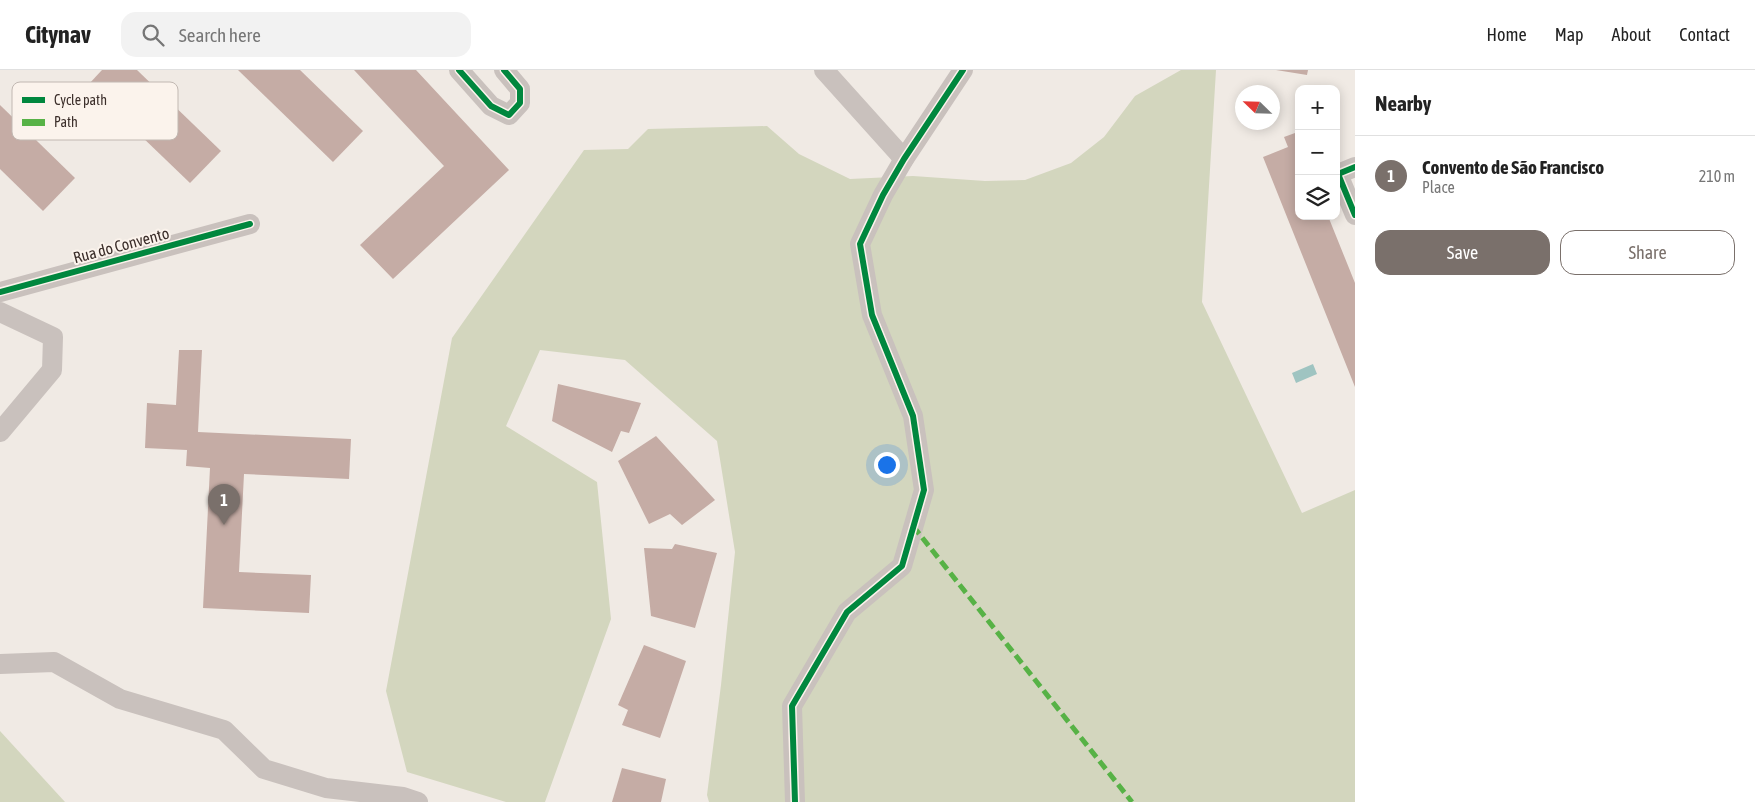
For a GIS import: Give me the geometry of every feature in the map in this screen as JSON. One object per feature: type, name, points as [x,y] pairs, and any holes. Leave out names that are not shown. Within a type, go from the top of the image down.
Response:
[{"type":"street","points":[[459,70],[491,106],[509,115],[520,103],[520,90],[504,70]]},
{"type":"street","points":[[824,70],[904,159]]},
{"type":"street","points":[[795,802],[792,706],[847,612],[902,566],[924,490],[912,416],[872,315],[860,244],[883,195],[904,159],[963,70]]},
{"type":"street","points":[[1355,167],[1338,174],[1355,216]]},
{"type":"street","name":"Rua do Convento","points":[[0,292],[250,224]]},
{"type":"street","points":[[0,312],[53,337],[52,370],[0,432]]},
{"type":"street","points":[[0,664],[54,662],[120,699],[224,730],[264,769],[326,788],[403,797],[418,802]]},
{"type":"green space","points":[[1181,70],[1216,70],[1202,302],[1302,513],[1355,490],[1355,802],[709,802],[707,795],[735,552],[717,441],[625,360],[540,350],[506,426],[597,482],[611,619],[545,802],[506,802],[407,772],[386,691],[452,338],[584,150],[628,149],[648,129],[767,126],[799,154],[850,179],[913,176],[985,181],[1025,180],[1071,163],[1104,137],[1135,96]]},
{"type":"green space","points":[[0,731],[65,802],[0,802]]},
{"type":"water","points":[[1313,364],[1317,374],[1296,383],[1292,373]]},
{"type":"building","points":[[102,70],[137,70],[149,82],[91,82]]},
{"type":"building","points":[[238,70],[300,70],[363,131],[333,162]]},
{"type":"building","points":[[354,70],[416,70],[509,170],[393,279],[360,245],[444,166]]},
{"type":"building","points":[[1276,70],[1308,70],[1307,75]]},
{"type":"building","points":[[0,105],[12,117],[12,140],[36,140],[75,178],[43,211],[0,169]]},
{"type":"building","points":[[178,110],[221,151],[190,183],[145,140],[178,140]]},
{"type":"building","points":[[1295,133],[1295,220],[1330,220],[1355,283],[1355,387],[1263,157],[1288,147],[1284,137]]},
{"type":"building","points":[[179,350],[202,350],[198,432],[351,439],[349,479],[244,474],[239,572],[311,575],[309,613],[203,608],[210,468],[186,466],[187,450],[145,448],[147,403],[176,405]]},
{"type":"building","points":[[558,384],[641,403],[629,433],[621,431],[612,452],[552,421]]},
{"type":"building","points":[[656,436],[715,500],[682,525],[670,514],[649,524],[618,461]]},
{"type":"building","points":[[675,544],[717,553],[695,628],[651,616],[644,548],[672,549]]},
{"type":"building","points":[[644,645],[686,661],[660,738],[622,725],[628,710],[618,705]]},
{"type":"building","points":[[622,768],[666,779],[661,802],[612,802]]},
{"type":"marked path","points":[[913,526],[1132,802]]},
{"type":"cycle path","points":[[459,70],[491,106],[509,115],[520,103],[520,89],[504,70]]},
{"type":"cycle path","points":[[795,802],[792,706],[847,612],[902,566],[924,490],[913,416],[872,315],[860,244],[883,195],[904,159],[963,70]]},
{"type":"cycle path","points":[[1355,167],[1338,174],[1355,215]]},
{"type":"cycle path","points":[[0,292],[250,224]]},
{"type":"place","name":"Convento de São Francisco","points":[[224,525]]}]
